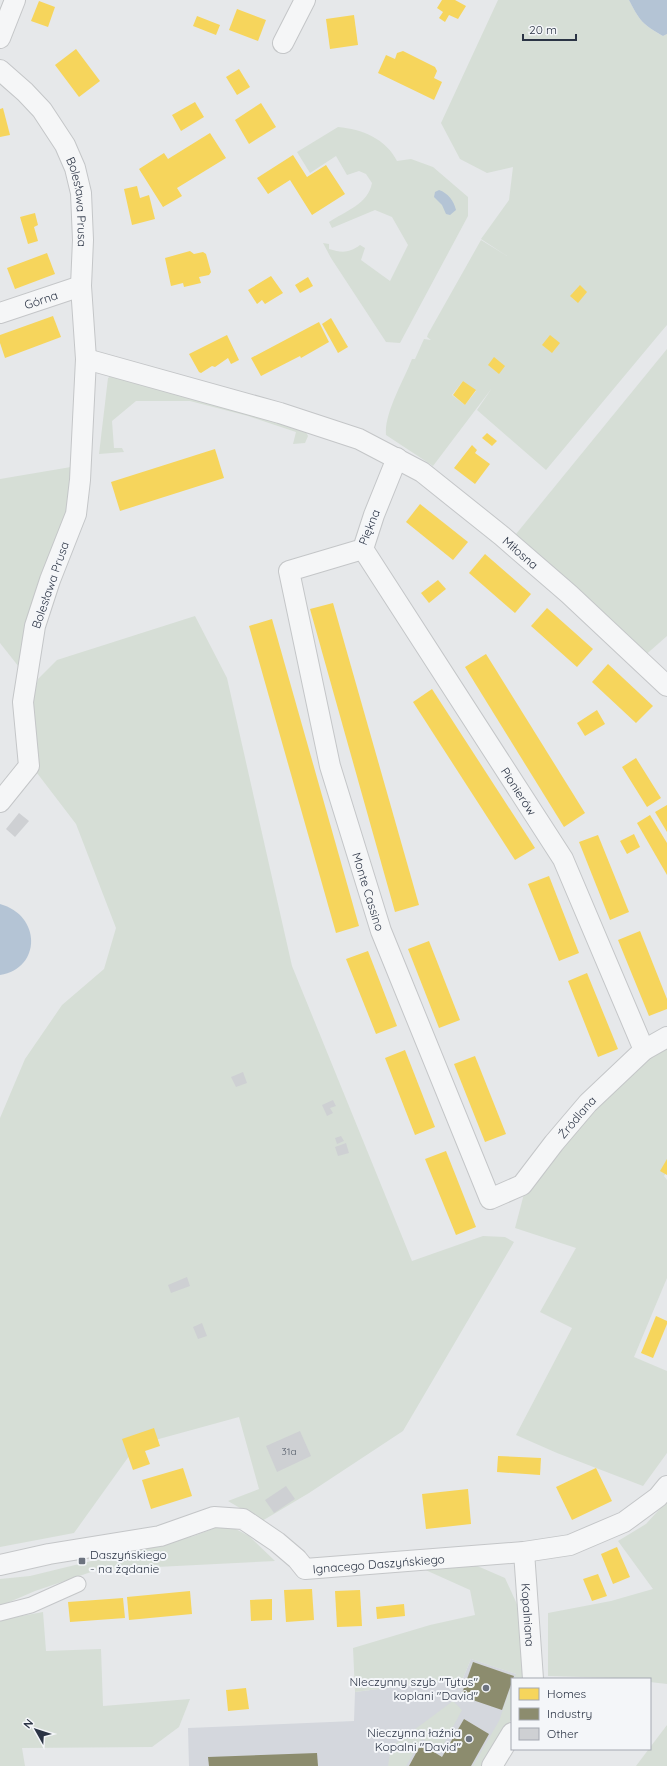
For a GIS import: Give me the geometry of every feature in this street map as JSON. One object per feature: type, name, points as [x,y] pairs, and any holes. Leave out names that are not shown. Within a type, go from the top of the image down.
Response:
[{"type":"street","points":[[0,38],[15,0]]},
{"type":"street","points":[[283,43],[305,0]]},
{"type":"street","name":"Bolesława Prusa","points":[[0,70],[25,92],[42,110],[66,145],[75,168],[81,193],[83,240],[81,286],[86,359],[80,480],[76,514],[50,580],[35,626],[22,702],[29,766],[0,802]]},
{"type":"street","name":"Górna","points":[[0,314],[81,286]]},
{"type":"street","name":"Miłosna","points":[[86,359],[359,438],[422,472],[502,536],[569,594],[667,686]]},
{"type":"street","name":"Piękna","points":[[289,571],[363,549],[374,515],[397,458]]},
{"type":"street","name":"Pionierów","points":[[363,549],[562,859],[644,1050]]},
{"type":"street","name":"Monte Cassino","points":[[289,571],[330,766],[381,931],[490,1199]]},
{"type":"street","name":"Źródlana","points":[[490,1199],[522,1185],[554,1143],[588,1103],[644,1050],[667,1037]]},
{"type":"street","name":"Ignacego Daszyńskiego","points":[[0,1565],[49,1554],[160,1536],[214,1516],[243,1519],[277,1542],[297,1559],[305,1569],[524,1552],[570,1545],[624,1522],[658,1497],[667,1486]]},
{"type":"street","name":"Kopalniana","points":[[524,1552],[533,1678]]},
{"type":"street","points":[[0,1612],[31,1605],[78,1584]]},
{"type":"street","points":[[492,1766],[511,1736]]},
{"type":"shaded area","points":[[498,0],[629,0],[636,13],[646,25],[663,36],[667,34],[667,325],[546,470],[477,410],[492,388],[433,466],[386,435],[386,426],[391,407],[412,359],[415,359],[424,339],[431,340],[427,337],[428,334],[481,240],[507,256],[481,239],[509,200],[513,167],[487,173],[460,159],[441,123]],"holes":[[[463,381],[476,391],[465,405],[452,395]]]},
{"type":"shaded area","points":[[338,127],[356,130],[372,136],[387,147],[397,161],[411,159],[433,167],[468,197],[468,216],[400,343],[386,342],[331,258],[323,243],[329,244],[329,249],[342,252],[352,250],[360,245],[365,248],[361,260],[390,281],[408,245],[392,217],[375,210],[332,228],[329,222],[361,202],[370,190],[372,183],[366,174],[359,171],[347,175],[336,156],[310,173],[297,152]]},
{"type":"shaded area","points":[[667,349],[667,636],[642,658],[512,539]]},
{"type":"shaded area","points":[[111,376],[305,430],[308,436],[305,443],[293,444],[296,432],[248,416],[190,401],[136,401],[112,421],[114,448],[122,448],[124,452],[99,454],[108,378]]},
{"type":"shaded area","points":[[71,467],[70,503],[19,667],[0,643],[0,479]]},
{"type":"shaded area","points":[[195,616],[227,678],[292,966],[412,1261],[483,1236],[505,1237],[514,1242],[403,1431],[309,1493],[262,1521],[228,1501],[259,1489],[239,1417],[137,1445],[74,1533],[0,1547],[0,1118],[25,1059],[62,1005],[104,969],[116,928],[76,824],[37,773],[31,706],[38,679],[57,660]]},
{"type":"shaded area","points":[[667,1042],[667,1172],[664,1176],[667,1180],[667,1278],[634,1357],[667,1371],[667,1453],[643,1486],[557,1453],[516,1435],[572,1328],[540,1312],[576,1248],[515,1228],[525,1190],[630,1064]]},
{"type":"shaded area","points":[[667,1501],[667,1684],[651,1682],[651,1678],[548,1676],[548,1613],[611,1601],[653,1589],[618,1541],[646,1524]]},
{"type":"shaded area","points":[[226,1524],[249,1536],[275,1561],[97,1570],[35,1591],[0,1606],[0,1579],[30,1576],[194,1536]]},
{"type":"shaded area","points":[[475,1565],[505,1578],[526,1624],[526,1662],[522,1675],[526,1676],[525,1678],[514,1678],[516,1674],[471,1659],[463,1678],[355,1692],[353,1648],[430,1625],[475,1615],[470,1590],[421,1568]]},
{"type":"shaded area","points":[[43,1612],[46,1651],[101,1649],[103,1706],[190,1699],[179,1727],[152,1747],[22,1748],[25,1766],[0,1766],[0,1620]]},
{"type":"shaded area","points":[[471,1659],[522,1676],[521,1678],[511,1678],[511,1701],[477,1766],[189,1766],[188,1728],[354,1721],[355,1692],[463,1678]]},
{"type":"shaded area","points":[[511,1687],[511,1720],[485,1766],[473,1766],[499,1721]]},
{"type":"shaded area","points":[[453,1701],[462,1710],[441,1749],[422,1739],[406,1766],[388,1766],[391,1747]]},
{"type":"shaded area","points":[[667,1725],[667,1766],[636,1766],[648,1750],[651,1750],[651,1746]]},
{"type":"water","points":[[629,0],[667,0],[667,34],[663,36],[646,25],[636,13]]},
{"type":"water","points":[[439,190],[448,195],[454,204],[456,210],[450,215],[446,214],[442,205],[434,197],[435,192]]},
{"type":"water","points":[[0,904],[13,910],[23,919],[29,929],[31,941],[29,952],[23,962],[14,970],[0,975]]},
{"type":"building: Homes","points":[[442,0],[455,0],[466,6],[458,19],[449,15],[445,22],[439,18],[443,12],[437,8]]},
{"type":"building: Homes","points":[[39,1],[55,7],[48,27],[31,21]]},
{"type":"building: Homes","points":[[237,9],[266,20],[258,41],[229,30]]},
{"type":"building: Homes","points":[[354,15],[358,45],[330,49],[326,19]]},
{"type":"building: Homes","points":[[197,16],[220,25],[216,35],[193,26]]},
{"type":"building: Homes","points":[[76,49],[100,81],[79,97],[55,65]]},
{"type":"building: Homes","points":[[403,51],[435,67],[437,71],[434,78],[442,82],[434,100],[378,73],[386,55],[395,59],[397,53]]},
{"type":"building: Homes","points":[[239,69],[250,87],[237,95],[226,77]]},
{"type":"building: Homes","points":[[195,102],[204,117],[181,131],[172,115]]},
{"type":"building: Homes","points":[[261,103],[276,127],[249,144],[235,120]]},
{"type":"building: Homes","points":[[3,108],[10,135],[0,137],[0,109]]},
{"type":"building: Homes","points":[[210,133],[226,158],[177,188],[182,196],[163,207],[139,169],[164,153],[168,159]]},
{"type":"building: Homes","points":[[293,155],[307,177],[326,165],[345,194],[312,215],[290,180],[268,194],[257,178]]},
{"type":"building: Homes","points":[[137,186],[140,198],[149,195],[155,219],[132,225],[124,189]]},
{"type":"building: Homes","points":[[35,213],[38,225],[34,227],[38,241],[28,244],[20,217]]},
{"type":"building: Homes","points":[[190,251],[194,254],[203,252],[206,254],[211,272],[209,275],[199,277],[201,283],[184,287],[183,283],[171,286],[165,258]]},
{"type":"building: Homes","points":[[47,253],[55,274],[15,289],[7,268]]},
{"type":"building: Homes","points":[[271,276],[283,293],[265,304],[262,300],[257,304],[248,290]]},
{"type":"building: Homes","points":[[308,277],[313,286],[300,293],[295,285]]},
{"type":"building: Homes","points":[[580,285],[587,292],[578,303],[570,296]]},
{"type":"building: Homes","points":[[53,316],[61,337],[5,358],[0,343],[0,335]]},
{"type":"building: Homes","points":[[331,318],[348,347],[338,353],[322,324]]},
{"type":"building: Homes","points":[[319,322],[329,342],[301,358],[300,356],[261,376],[251,358]]},
{"type":"building: Homes","points":[[227,335],[239,360],[231,364],[228,358],[215,367],[212,366],[201,373],[199,372],[189,354]]},
{"type":"building: Homes","points":[[550,335],[560,343],[552,353],[542,345]]},
{"type":"building: Homes","points":[[494,357],[505,366],[499,374],[488,365]]},
{"type":"building: Homes","points":[[463,381],[476,390],[465,405],[453,395]]},
{"type":"building: Homes","points":[[487,433],[497,441],[492,446],[482,438]]},
{"type":"building: Homes","points":[[472,445],[477,450],[475,453],[490,464],[475,484],[454,468]]},
{"type":"building: Homes","points":[[215,449],[224,478],[120,511],[111,482]]},
{"type":"building: Homes","points":[[420,504],[468,542],[453,560],[406,522]]},
{"type":"building: Homes","points":[[485,554],[531,594],[515,613],[469,573]]},
{"type":"building: Homes","points":[[438,580],[446,589],[429,603],[421,593]]},
{"type":"building: Homes","points":[[333,603],[419,905],[395,912],[310,609]]},
{"type":"building: Homes","points":[[547,608],[593,649],[577,667],[531,626]]},
{"type":"building: Homes","points":[[272,619],[359,926],[336,933],[249,626]]},
{"type":"building: Homes","points":[[486,654],[585,813],[564,827],[465,667]]},
{"type":"building: Homes","points":[[608,664],[653,706],[636,723],[592,682]]},
{"type":"building: Homes","points":[[432,689],[535,848],[515,860],[413,702]]},
{"type":"building: Homes","points":[[597,710],[605,724],[585,736],[577,723]]},
{"type":"building: Homes","points":[[636,758],[661,798],[647,807],[622,767]]},
{"type":"building: Homes","points":[[667,805],[667,832],[655,812]]},
{"type":"building: Homes","points":[[650,815],[667,843],[667,875],[637,823]]},
{"type":"building: Homes","points":[[634,834],[640,847],[627,854],[620,841]]},
{"type":"building: Homes","points":[[598,835],[629,912],[610,920],[579,842]]},
{"type":"building: Homes","points":[[549,876],[579,953],[559,961],[528,884]]},
{"type":"building: Homes","points":[[640,931],[667,999],[667,1009],[649,1016],[618,940]]},
{"type":"building: Homes","points":[[429,941],[460,1020],[439,1028],[408,949]]},
{"type":"building: Homes","points":[[368,951],[397,1026],[376,1034],[346,959]]},
{"type":"building: Homes","points":[[587,973],[618,1049],[598,1057],[568,981]]},
{"type":"building: Homes","points":[[405,1050],[435,1127],[415,1135],[385,1058]]},
{"type":"building: Homes","points":[[475,1056],[506,1134],[485,1142],[454,1064]]},
{"type":"building: Homes","points":[[446,1151],[476,1227],[456,1235],[425,1159]]},
{"type":"building: Homes","points":[[667,1159],[667,1175],[660,1171]]},
{"type":"building: Homes","points":[[656,1316],[667,1321],[667,1324],[653,1358],[641,1353]]},
{"type":"building: Homes","points":[[154,1428],[160,1446],[145,1451],[150,1464],[133,1470],[122,1439]]},
{"type":"building: Homes","points":[[498,1456],[541,1458],[540,1475],[497,1472]]},
{"type":"building: Homes","points":[[183,1468],[192,1496],[151,1509],[142,1480]]},
{"type":"building: Homes","points":[[596,1468],[612,1501],[572,1520],[556,1487]]},
{"type":"building: Homes","points":[[468,1489],[471,1524],[426,1529],[422,1494]]},
{"type":"building: Homes","points":[[617,1547],[630,1577],[613,1584],[601,1554]]},
{"type":"building: Homes","points":[[598,1574],[607,1596],[592,1601],[583,1579]]},
{"type":"building: Homes","points":[[312,1589],[314,1620],[286,1622],[284,1590]]},
{"type":"building: Homes","points":[[360,1590],[362,1626],[337,1627],[335,1591]]},
{"type":"building: Homes","points":[[190,1591],[192,1614],[129,1620],[127,1597]]},
{"type":"building: Homes","points":[[123,1598],[125,1618],[70,1622],[68,1602]]},
{"type":"building: Homes","points":[[272,1599],[272,1620],[251,1621],[250,1600]]},
{"type":"building: Homes","points":[[404,1604],[405,1616],[377,1619],[376,1607]]},
{"type":"building: Homes","points":[[246,1688],[249,1709],[228,1711],[226,1690]]},
{"type":"building: Industry","name":"NIeczynny szyb \"Tytus\" koplani \"David\"","points":[[473,1662],[514,1676],[513,1678],[511,1678],[511,1684],[502,1710],[461,1696]]},
{"type":"building: Industry","name":"Nieczynna łaźnia Kopalni \"David\"","points":[[464,1719],[489,1734],[471,1766],[409,1766],[421,1744],[442,1757]]},
{"type":"building: Industry","points":[[317,1753],[318,1766],[209,1766],[208,1757]]},
{"type":"building: Other","points":[[19,813],[29,821],[15,837],[6,829]]},
{"type":"building: Other","points":[[243,1072],[247,1083],[236,1087],[231,1077]]},
{"type":"building: Other","points":[[333,1100],[336,1106],[330,1108],[333,1113],[327,1116],[322,1105]]},
{"type":"building: Other","points":[[341,1136],[344,1141],[337,1144],[335,1138]]},
{"type":"building: Other","points":[[346,1143],[349,1153],[338,1156],[335,1147]]},
{"type":"building: Other","points":[[187,1277],[190,1286],[171,1293],[168,1285]]},
{"type":"building: Other","points":[[202,1323],[207,1336],[198,1339],[193,1327]]},
{"type":"building: Other","points":[[300,1431],[311,1456],[277,1472],[266,1446]]},
{"type":"building: Other","points":[[286,1486],[295,1499],[274,1513],[265,1500]]},
{"type":"place","name":"Daszyńskiego - na żądanie","points":[[82,1561]]},
{"type":"place","name":"NIeczynny szyb \"Tytus\" koplani \"David\"","points":[[486,1688]]},
{"type":"place","name":"Nieczynna łaźnia Kopalni \"David\"","points":[[469,1739]]}]
